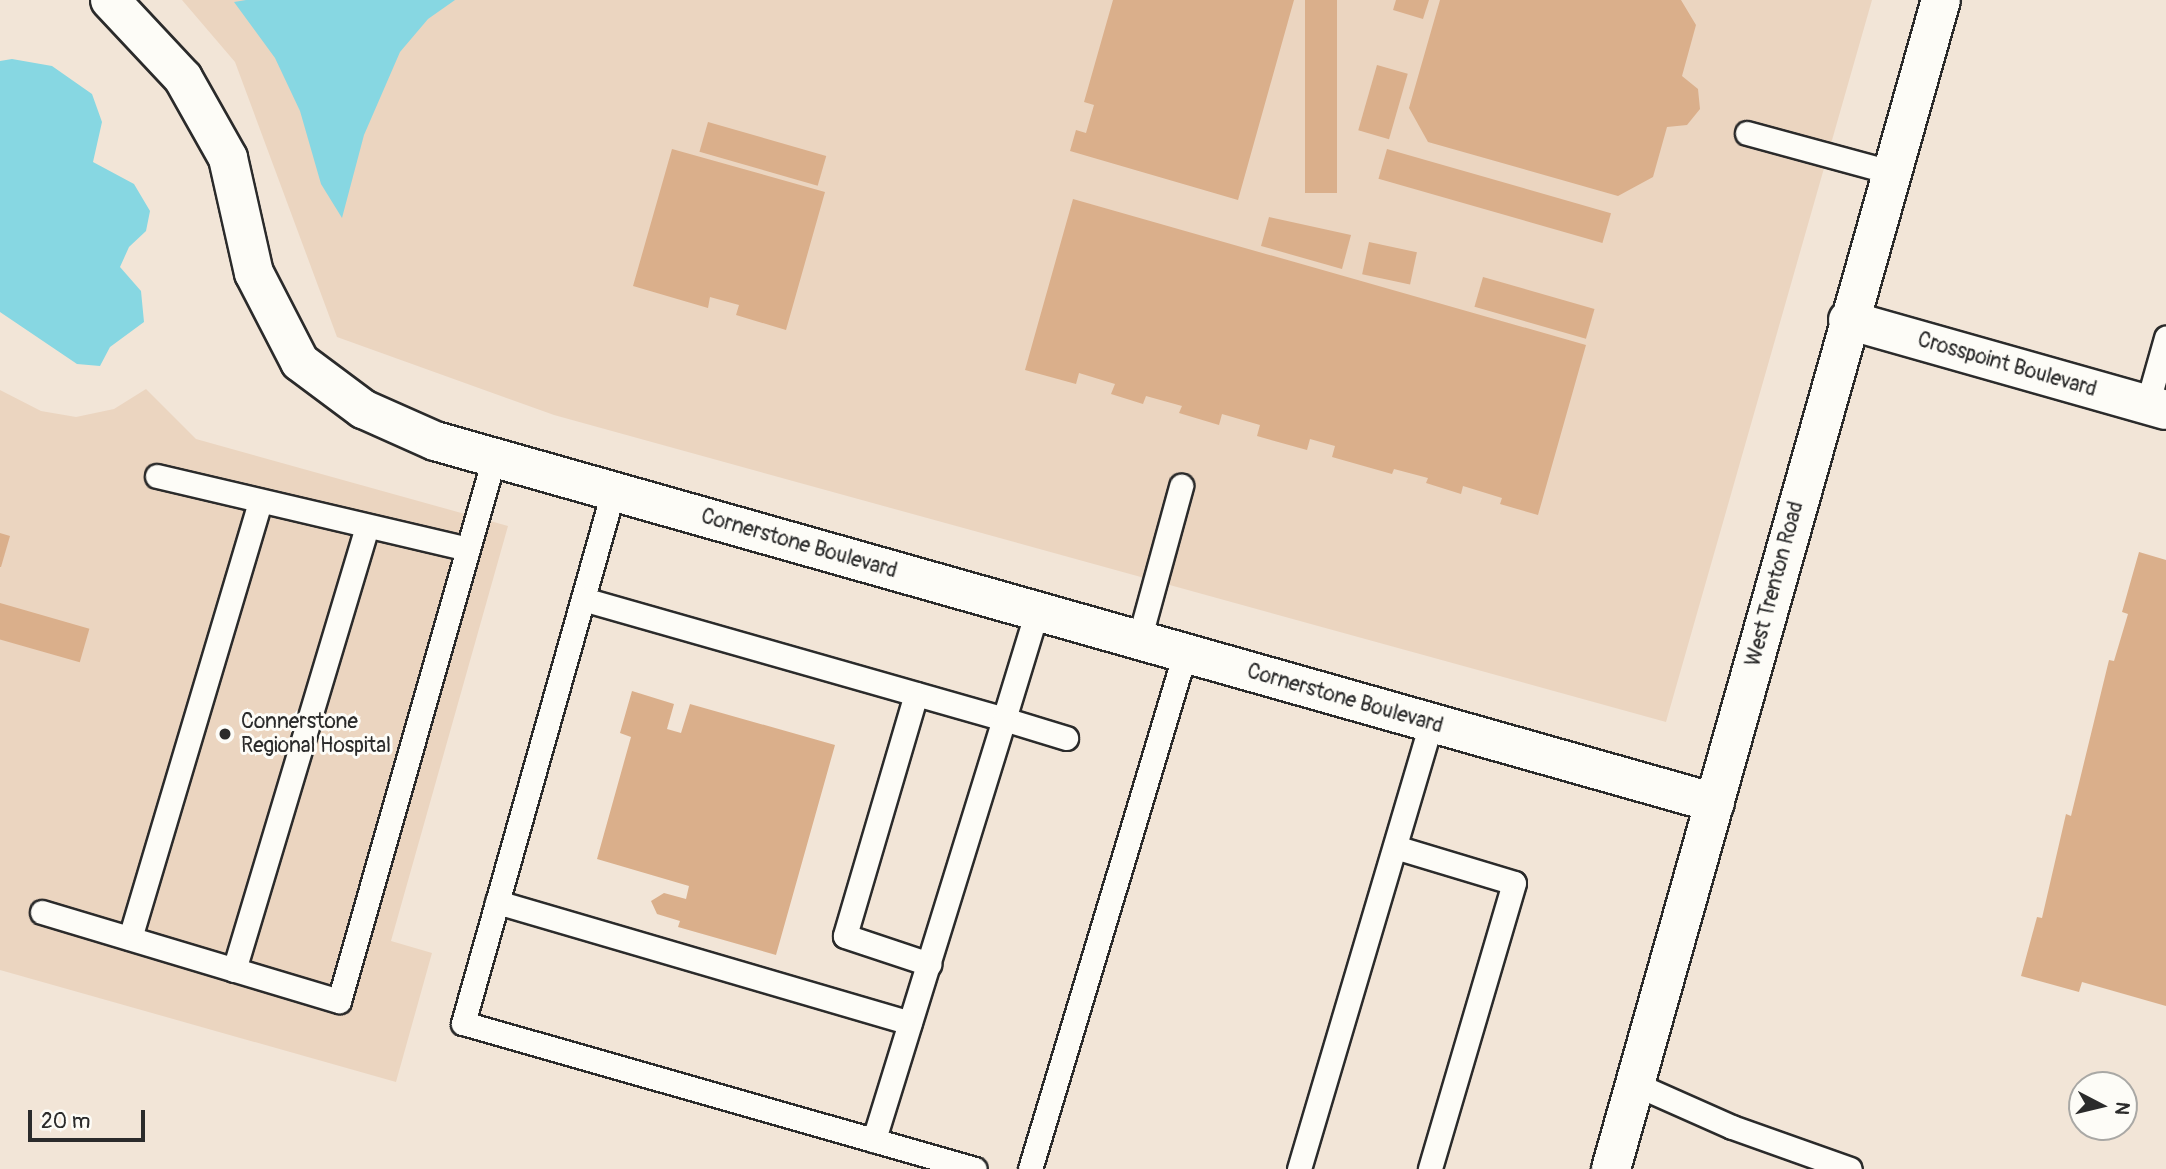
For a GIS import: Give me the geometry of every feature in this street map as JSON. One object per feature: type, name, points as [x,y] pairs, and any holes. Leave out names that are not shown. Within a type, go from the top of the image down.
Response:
[{"type":"street","name":"Cornerstone Boulevard","points":[[110,0],[183,78],[228,158],[254,273],[300,362],[363,410],[435,441],[1715,803]]},
{"type":"street","name":"West Trenton Road","points":[[1611,1169],[1848,320],[1941,0]]},
{"type":"street","name":"Crosspoint Boulevard","points":[[1848,320],[2156,407]]},
{"type":"lane","points":[[1747,133],[1891,172]]},
{"type":"lane","points":[[2156,407],[2166,338]]},
{"type":"lane","points":[[42,912],[339,1001],[494,458]]},
{"type":"lane","points":[[156,476],[467,549]]},
{"type":"lane","points":[[1139,640],[1181,486]]},
{"type":"lane","points":[[613,492],[463,1023],[975,1169]]},
{"type":"lane","points":[[130,938],[260,501]]},
{"type":"lane","points":[[234,970],[368,526]]},
{"type":"lane","points":[[583,599],[1066,738]]},
{"type":"lane","points":[[874,1140],[1037,611]]},
{"type":"lane","points":[[1030,1169],[1185,653]]},
{"type":"lane","points":[[916,694],[845,936],[929,964]]},
{"type":"lane","points":[[1300,1169],[1431,723]]},
{"type":"lane","points":[[1395,847],[1514,883],[1430,1169]]},
{"type":"lane","points":[[497,902],[910,1023]]},
{"type":"lane","points":[[1635,1084],[1732,1127],[1850,1169]]},
{"type":"shaded area","points":[[182,0],[1872,0],[1666,722],[554,415],[337,337],[235,62]]},
{"type":"shaded area","name":"Connerstone Regional Hospital","points":[[146,389],[196,439],[508,526],[391,941],[432,953],[396,1082],[0,970],[0,390],[41,411],[76,417],[114,409]]},
{"type":"water","points":[[455,0],[428,19],[400,52],[364,135],[342,218],[321,184],[300,111],[275,58],[234,2]]},
{"type":"water","points":[[12,59],[52,66],[92,94],[102,122],[93,162],[134,184],[150,211],[146,231],[129,247],[120,267],[141,291],[144,322],[110,347],[100,366],[77,364],[0,312],[0,61]]},
{"type":"building","points":[[1113,0],[1294,0],[1238,200],[1070,151],[1076,130],[1086,133],[1094,105],[1084,102]]},
{"type":"building","points":[[1305,0],[1337,0],[1337,193],[1305,193]]},
{"type":"building","points":[[1396,0],[1429,0],[1423,19],[1393,10]]},
{"type":"building","points":[[1440,0],[1681,0],[1696,25],[1682,76],[1698,89],[1700,109],[1687,125],[1667,127],[1653,177],[1618,196],[1428,142],[1409,108]]},
{"type":"building","points":[[1377,65],[1408,74],[1389,139],[1358,130]]},
{"type":"building","points":[[708,122],[826,156],[818,186],[699,152]]},
{"type":"building","points":[[672,149],[825,192],[786,330],[736,315],[739,305],[710,297],[708,308],[633,286]]},
{"type":"building","points":[[1387,149],[1611,213],[1602,243],[1378,179]]},
{"type":"building","points":[[1073,199],[1586,345],[1538,515],[1500,504],[1502,498],[1463,486],[1461,494],[1426,483],[1428,478],[1394,469],[1392,474],[1332,457],[1335,446],[1310,439],[1307,450],[1257,436],[1260,425],[1222,414],[1219,425],[1179,413],[1182,406],[1146,396],[1143,404],[1111,394],[1115,384],[1079,373],[1076,384],[1025,370]]},
{"type":"building","points":[[1269,217],[1351,235],[1342,269],[1261,246]]},
{"type":"building","points":[[1369,242],[1417,252],[1410,284],[1362,274]]},
{"type":"building","points":[[1483,277],[1595,309],[1586,339],[1474,307]]},
{"type":"building","points":[[0,533],[10,536],[1,567],[0,567]]},
{"type":"building","points":[[2139,552],[2166,560],[2166,1006],[2082,982],[2079,992],[2021,976],[2037,917],[2042,918],[2066,814],[2071,816],[2109,660],[2114,661],[2128,614],[2122,612]]},
{"type":"building","points":[[0,603],[89,629],[80,662],[0,639]]},
{"type":"building","points":[[632,691],[674,704],[667,729],[681,733],[690,704],[835,745],[776,955],[678,927],[680,921],[657,914],[651,901],[664,893],[686,899],[689,886],[597,859],[631,737],[620,733]]},
{"type":"place","name":"Connerstone Regional Hospital","points":[[225,734]]}]
